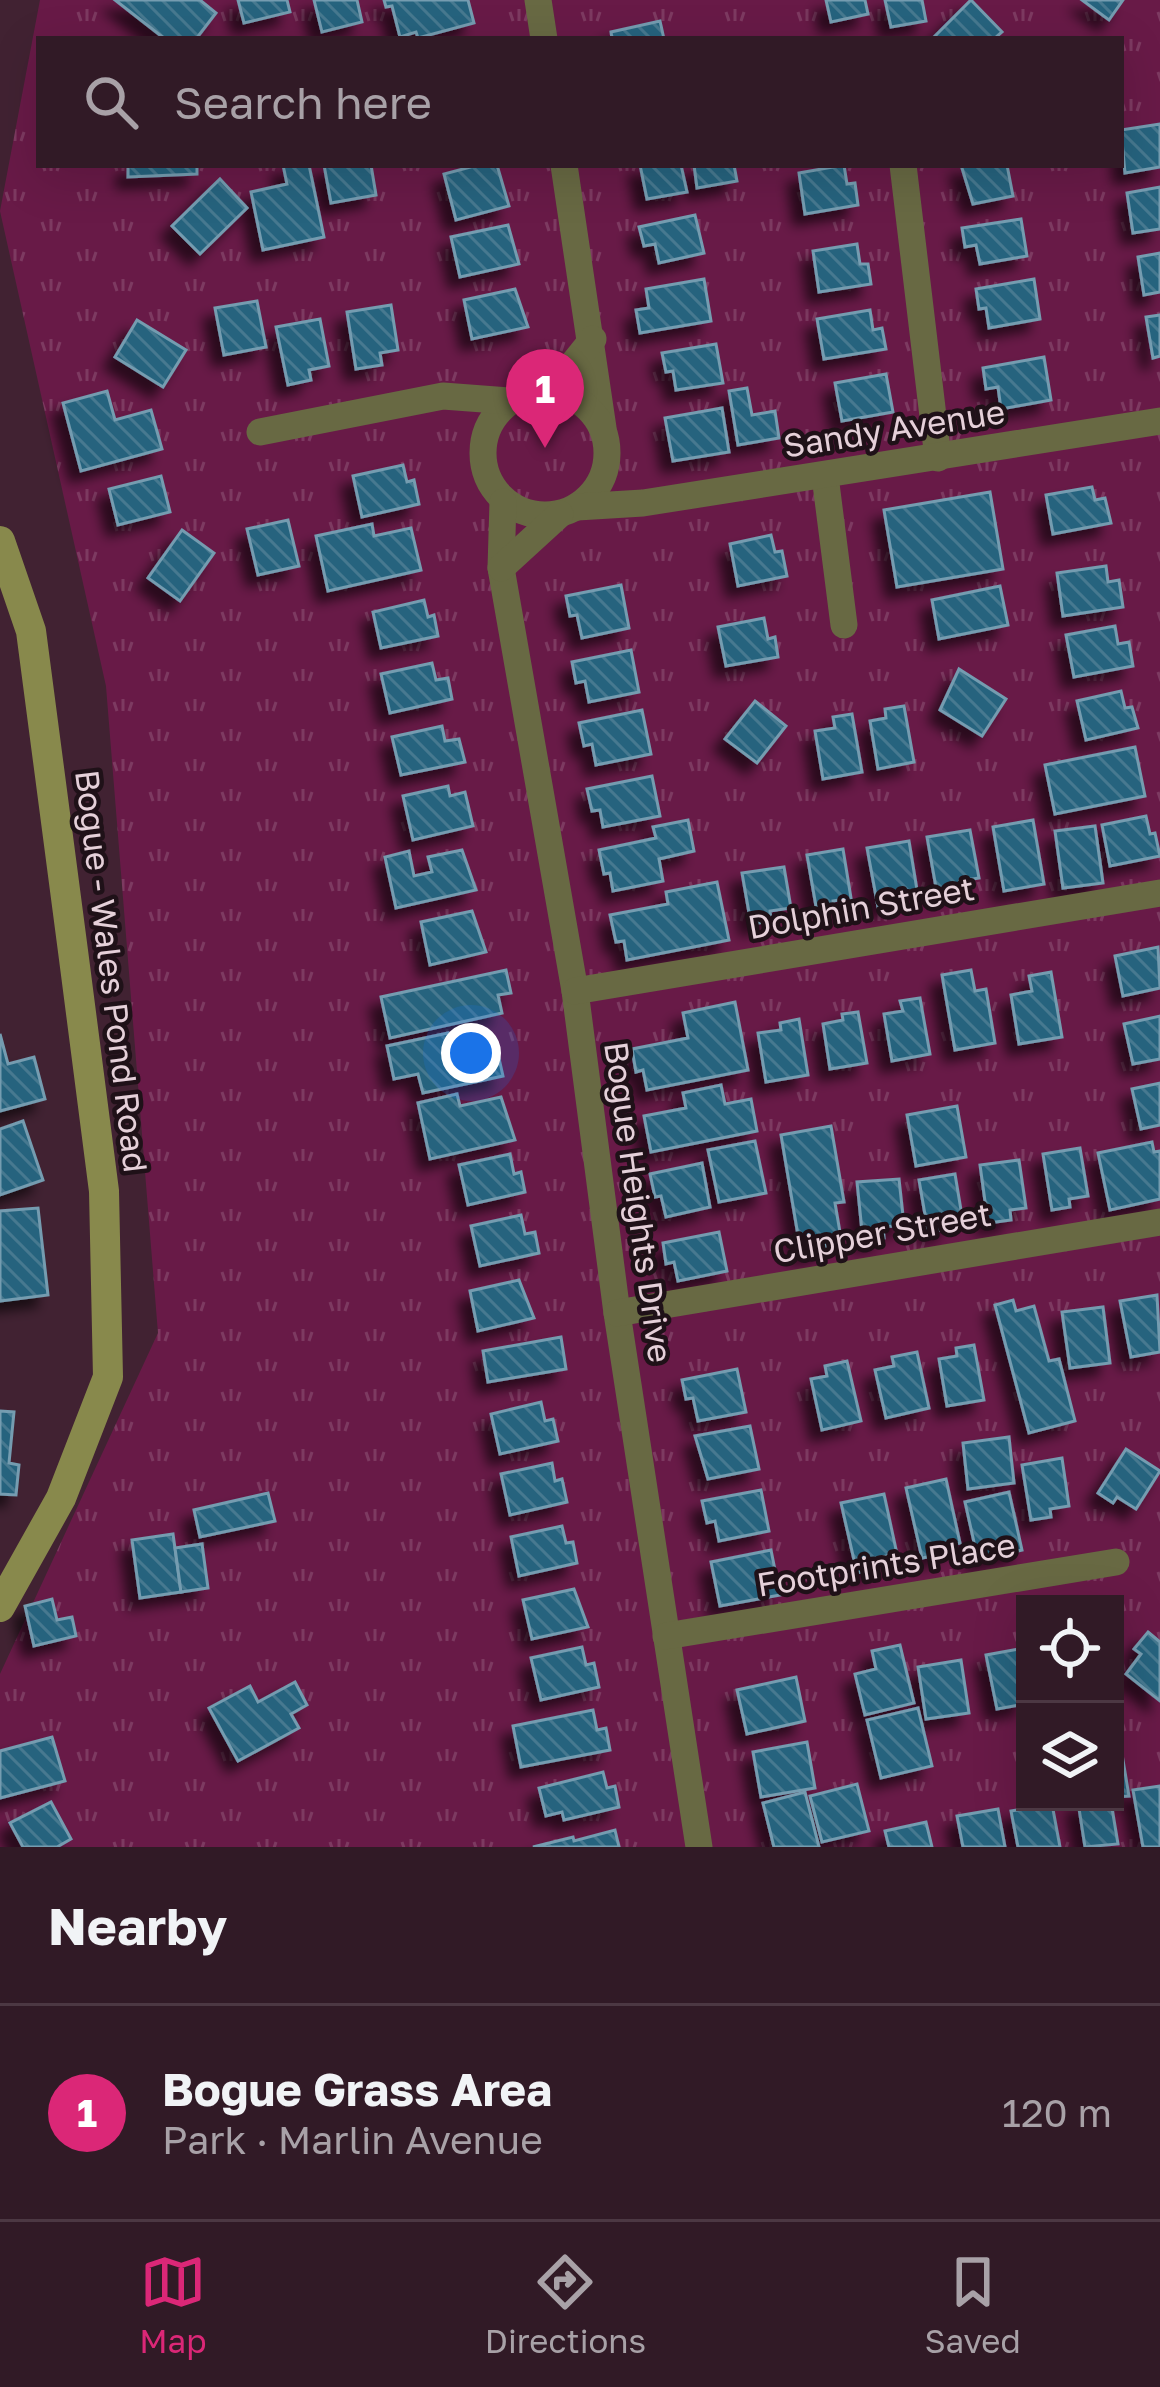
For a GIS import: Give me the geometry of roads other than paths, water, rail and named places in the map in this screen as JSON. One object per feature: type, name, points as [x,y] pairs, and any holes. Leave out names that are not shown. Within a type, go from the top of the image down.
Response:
[{"type":"street","points":[[538,0],[544,36]]},
{"type":"street","points":[[501,568],[602,479],[605,448],[593,339],[564,168]]},
{"type":"street","points":[[903,168],[938,458]]},
{"type":"street","points":[[551,391],[593,339]]},
{"type":"street","points":[[568,511],[523,512],[503,502],[485,472],[482,452],[494,416],[510,401],[530,392],[551,391],[588,407],[605,448],[643,503]]},
{"type":"street","points":[[260,432],[443,396],[510,401]]},
{"type":"street","points":[[443,396],[485,436]]},
{"type":"street","name":"Sandy Avenue","points":[[568,511],[1159,429]]},
{"type":"street","points":[[825,476],[844,625]]},
{"type":"street","name":"Bogue Heights Drive","points":[[503,502],[501,568],[574,992],[617,1313],[699,1847]]},
{"type":"street","name":"Bogue - Wales Pond Road","points":[[0,542],[31,631],[85,1038],[104,1191],[108,1377],[61,1498],[0,1607]]},
{"type":"street","name":"Dolphin Street","points":[[574,992],[1160,893]]},
{"type":"street","name":"Clipper Street","points":[[617,1313],[1160,1222]]},
{"type":"street","name":"Footprints Place","points":[[667,1636],[1116,1562]]},
{"type":"place","name":"Bogue Grass Area","points":[[545,448]]}]
